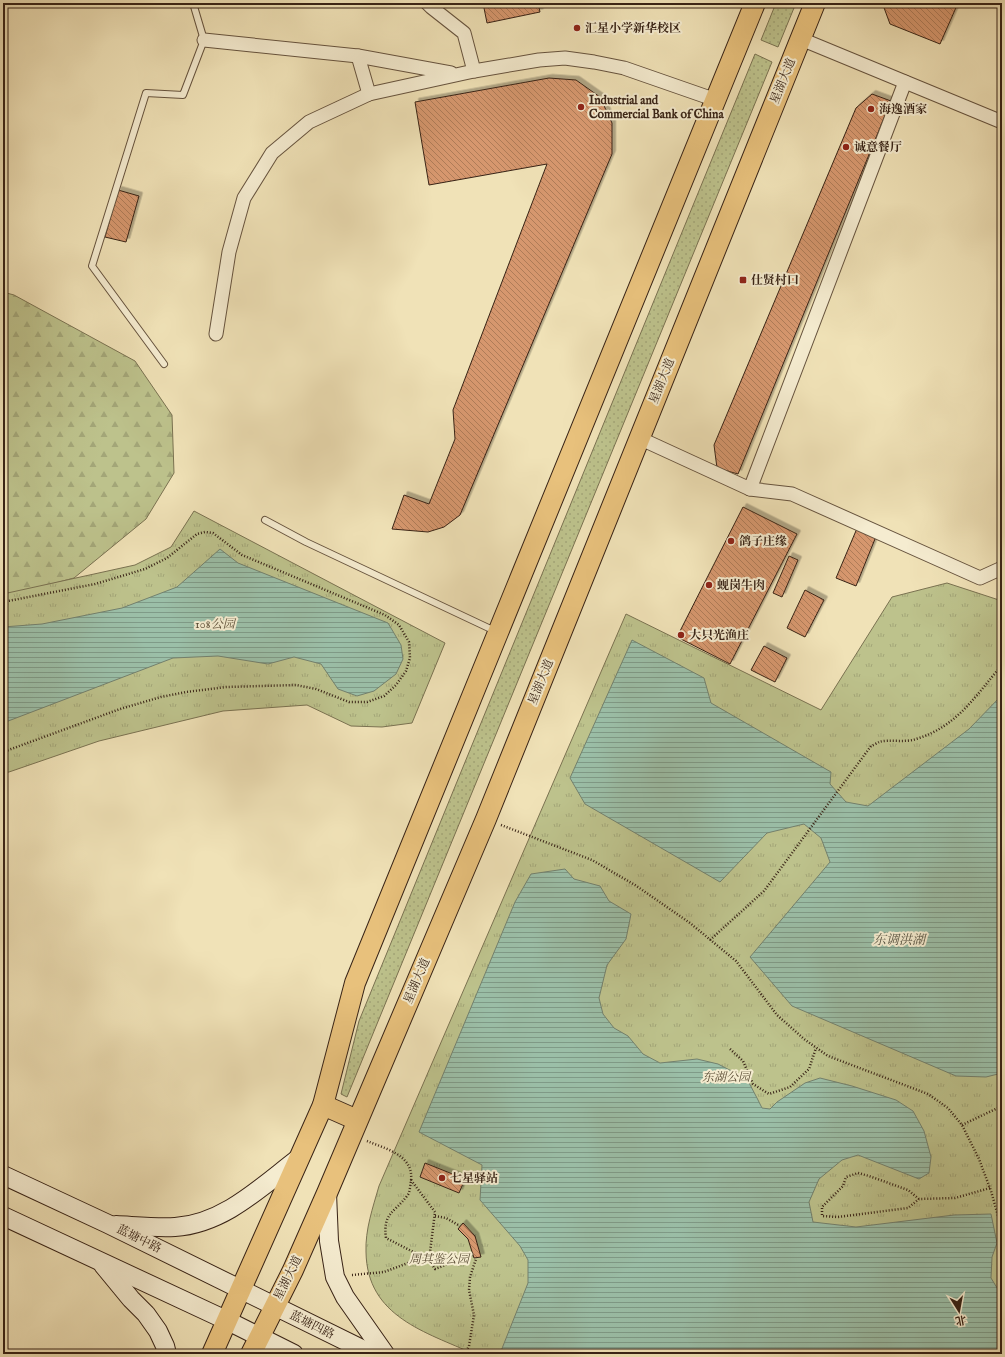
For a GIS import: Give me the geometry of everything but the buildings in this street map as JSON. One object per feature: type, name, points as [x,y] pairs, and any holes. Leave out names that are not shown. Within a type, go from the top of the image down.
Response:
[{"type":"main road","points":[[212,1354],[323,1105],[356,983],[755,3]]},
{"type":"main road","name":"星湖大道","points":[[255,1345],[293,1270],[327,1193],[486,819],[815,3]]},
{"type":"main road","points":[[323,1105],[354,1128]]},
{"type":"main road","points":[[108,1224],[175,1227],[195,1224],[224,1213],[245,1200],[299,1158]]},
{"type":"main road","name":"蓝塘中路","points":[[3,1175],[108,1224],[274,1306]]},
{"type":"main road","points":[[327,1193],[329,1240],[336,1277],[345,1297],[385,1354]]},
{"type":"main road","points":[[3,1216],[228,1321],[255,1345],[294,1354]]},
{"type":"main road","points":[[100,1261],[158,1330],[167,1354]]},
{"type":"main road","name":"蓝塘四路","points":[[274,1306],[372,1354]]},
{"type":"street","points":[[427,3],[446,20],[464,33],[468,72]]},
{"type":"street","points":[[801,39],[1002,122]]},
{"type":"street","points":[[204,40],[358,56],[448,73],[468,72]]},
{"type":"street","points":[[358,56],[369,94]]},
{"type":"street","points":[[216,334],[229,252],[244,198],[272,152],[309,122],[369,94],[468,72],[539,60],[565,58],[624,68],[716,100]]},
{"type":"street","points":[[750,489],[905,82]]},
{"type":"street","points":[[639,438],[750,489],[792,494],[980,578],[1002,568]]},
{"type":"lane","points":[[164,364],[92,266],[146,93],[183,95],[204,40],[194,3]]},
{"type":"lane","points":[[265,520],[313,545],[499,632]]},
{"type":"path","points":[[3,602],[95,584],[145,569],[167,558],[197,534],[205,532],[214,533],[242,555],[385,615],[399,625],[403,631],[409,642],[410,658],[406,671],[396,684],[384,696],[367,702],[349,702],[316,689],[296,685],[226,687],[186,692],[160,697],[120,709],[3,752]]},
{"type":"path","points":[[710,940],[764,891],[871,746],[880,742],[914,740],[934,733],[952,721],[971,704],[1002,665]]},
{"type":"path","points":[[486,819],[592,860],[635,885],[690,923],[736,961],[777,1015],[816,1048],[828,1056],[928,1094],[948,1108],[962,1125],[979,1159],[990,1188],[1002,1230]]},
{"type":"path","points":[[730,1049],[743,1061],[752,1084],[769,1094],[790,1087],[809,1069],[816,1048]]},
{"type":"path","points":[[962,1125],[1002,1106]]},
{"type":"path","points":[[354,1128],[389,1150],[402,1156],[410,1168],[411,1179],[408,1195],[387,1218],[385,1228],[386,1238],[429,1260],[435,1269],[472,1255]]},
{"type":"path","points":[[919,1199],[908,1190],[858,1173],[846,1177],[843,1186],[822,1206],[822,1216],[838,1217],[908,1208],[919,1199],[955,1198],[990,1188]]},
{"type":"path","points":[[411,1179],[435,1212],[429,1260]]},
{"type":"path","points":[[435,1216],[446,1218],[460,1226]]},
{"type":"path","points":[[336,1277],[384,1272],[424,1257]]},
{"type":"path","points":[[465,1354],[469,1346],[474,1315],[468,1290],[470,1277],[476,1259]]},
{"type":"green space","points":[[776,3],[796,3],[778,47],[761,40]]},
{"type":"green space","points":[[755,54],[772,62],[347,1097],[341,1094],[359,1021]]},
{"type":"green space","points":[[3,292],[14,295],[135,361],[172,415],[174,473],[146,519],[74,578],[3,597]]},
{"type":"green space","name":"108公园","points":[[194,511],[445,643],[412,723],[382,727],[351,726],[307,705],[223,711],[99,741],[3,773],[3,594],[135,565],[171,547]]},
{"type":"green space","name":"东湖公园","points":[[947,583],[1002,601],[1002,1354],[474,1354],[437,1338],[402,1319],[388,1307],[377,1292],[369,1274],[366,1252],[367,1235],[379,1186],[626,614],[821,710],[892,597]]},
{"type":"water","points":[[220,549],[238,563],[388,623],[401,645],[403,659],[396,674],[374,691],[357,696],[338,689],[321,664],[294,657],[268,664],[218,656],[173,658],[3,723],[3,627],[42,624],[122,608],[177,587]]},
{"type":"water","name":"东调洪湖","points":[[632,640],[704,678],[711,703],[831,772],[830,784],[846,802],[868,806],[969,729],[1002,695],[1002,1073],[986,1077],[956,1076],[792,1006],[750,957],[830,862],[821,838],[804,824],[767,833],[720,882],[585,804],[570,778]]},
{"type":"water","points":[[565,869],[574,879],[600,886],[609,901],[631,914],[626,939],[607,965],[599,998],[603,1014],[614,1028],[628,1036],[643,1054],[660,1063],[697,1059],[718,1064],[747,1079],[762,1108],[770,1109],[777,1102],[805,1083],[820,1078],[852,1086],[896,1100],[913,1111],[924,1131],[931,1157],[929,1173],[919,1179],[858,1155],[842,1160],[819,1179],[809,1202],[813,1222],[856,1227],[954,1215],[991,1214],[997,1243],[992,1257],[991,1278],[1002,1296],[1002,1342],[1000,1354],[507,1354],[501,1351],[528,1283],[528,1260],[520,1246],[480,1200],[482,1165],[419,1132],[515,902],[531,874]]},
{"type":"place","name":"汇星小学新华校区","points":[[577,28]]},
{"type":"place","name":"Industrial and Commercial Bank of China","points":[[581,107]]},
{"type":"place","name":"海逸酒家","points":[[871,109]]},
{"type":"place","name":"诚意餐厅","points":[[846,147]]},
{"type":"place","name":"仕贤村口","points":[[743,280]]},
{"type":"place","name":"鸽子庄缘","points":[[731,541]]},
{"type":"place","name":"蚬岗牛肉","points":[[709,585]]},
{"type":"place","name":"大只光渔庄","points":[[681,635]]},
{"type":"place","name":"七星驿站","points":[[442,1178]]},
{"type":"park label","name":"周其鉴公园","points":[[439,1259]]}]
